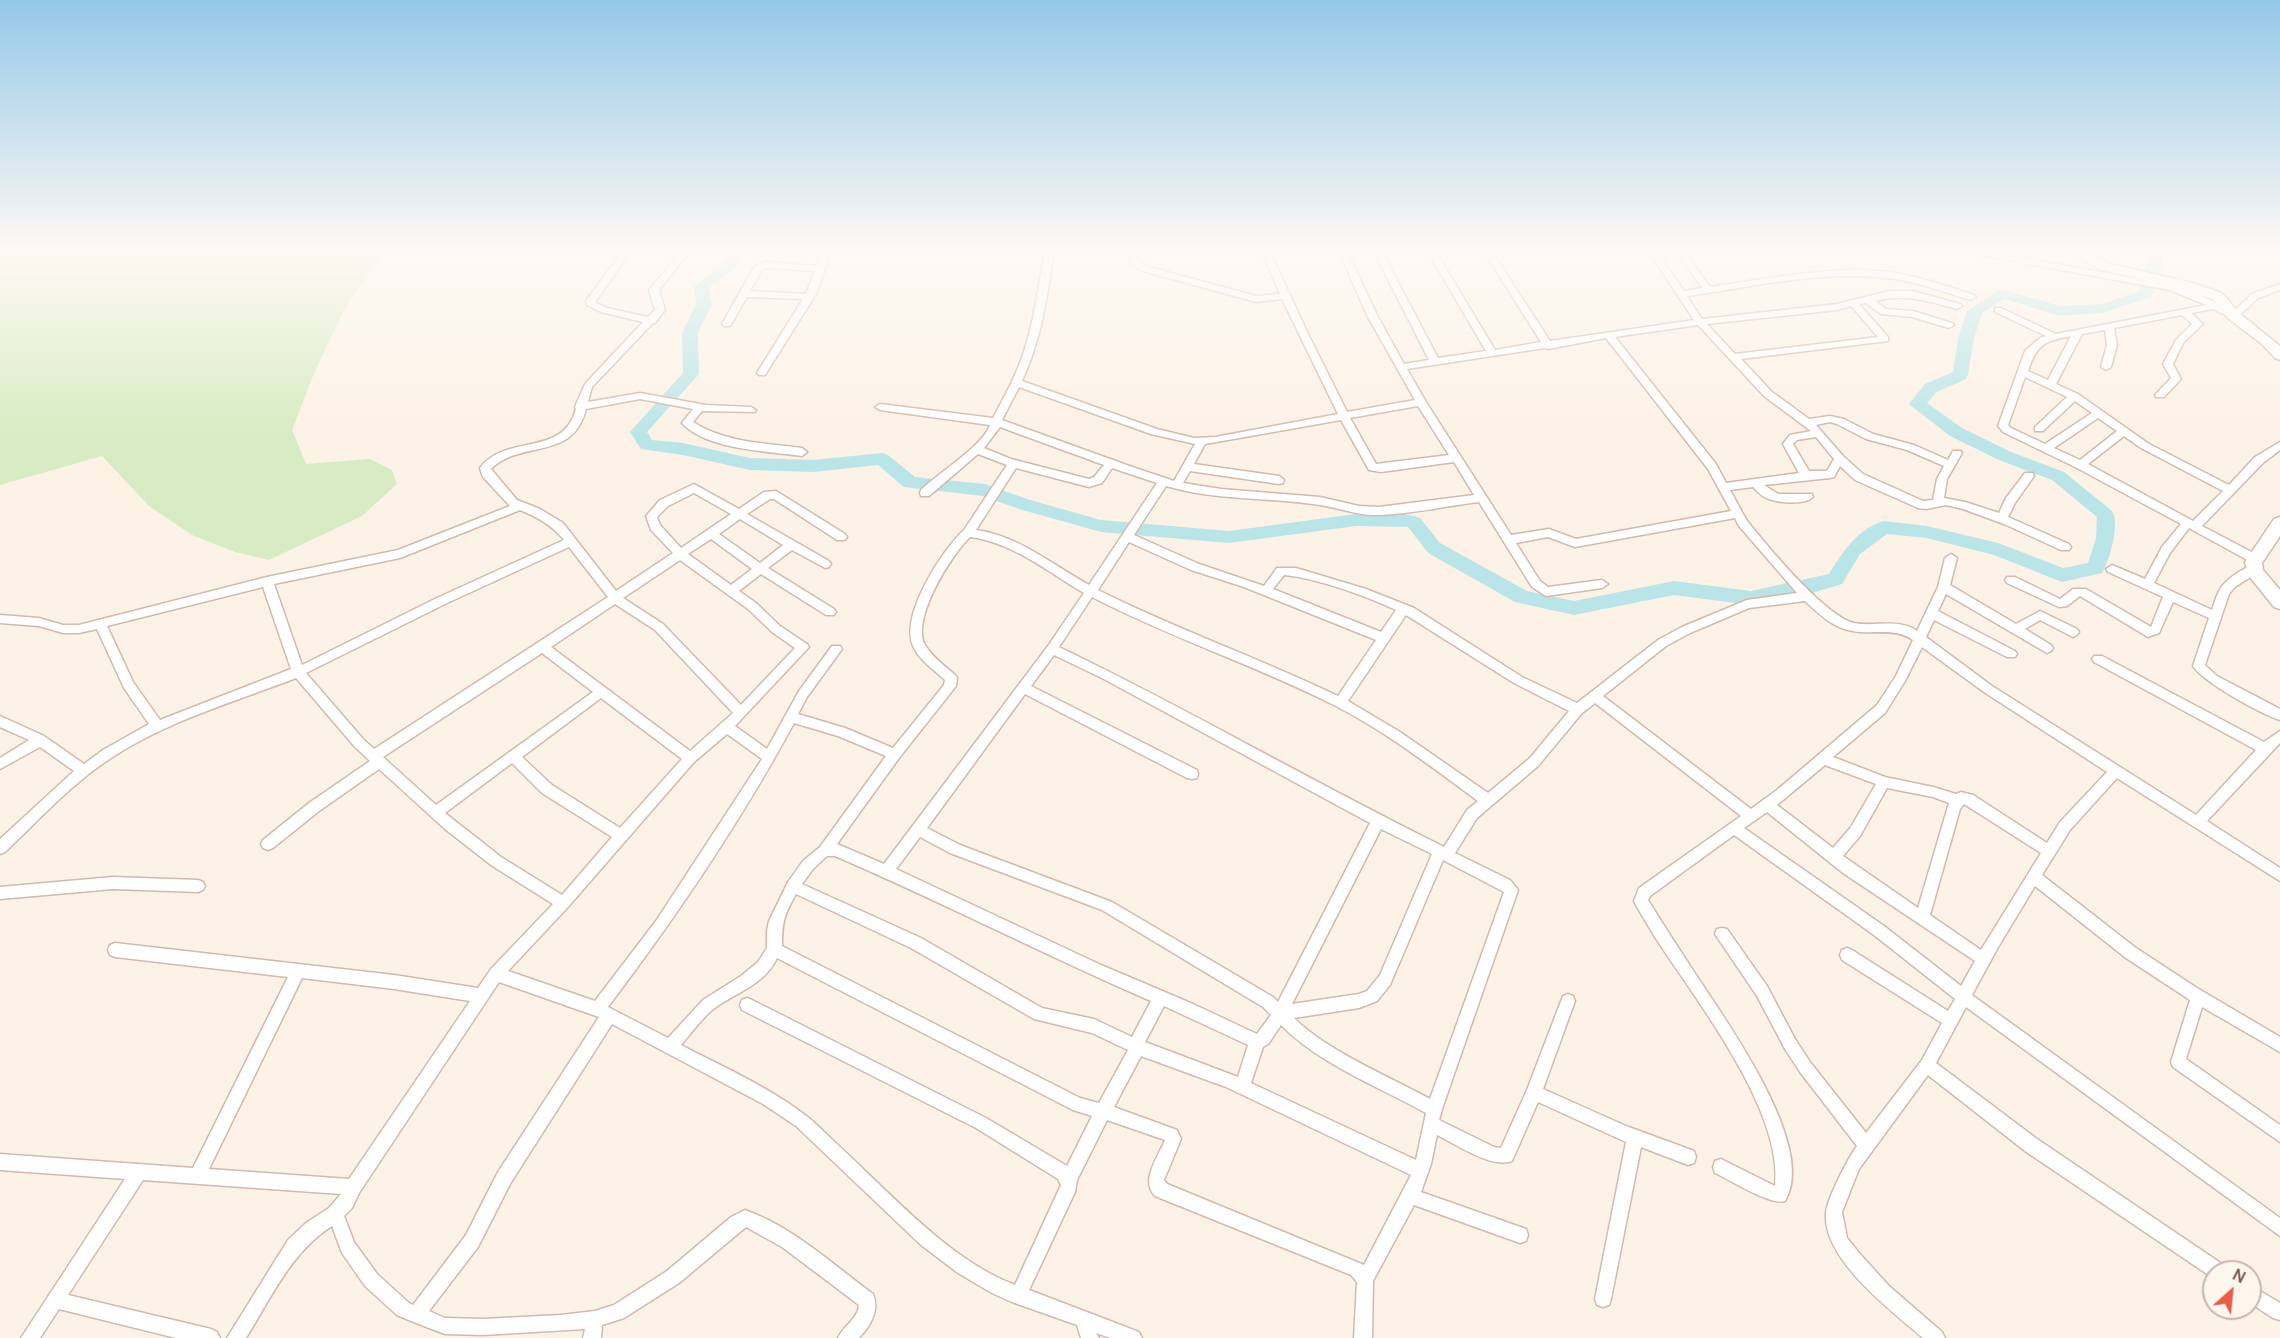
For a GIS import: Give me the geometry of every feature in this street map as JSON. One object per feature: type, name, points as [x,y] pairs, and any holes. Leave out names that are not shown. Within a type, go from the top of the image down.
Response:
[{"type":"street","points":[[623,314],[652,321]]},
{"type":"street","points":[[657,314],[594,378],[580,406],[576,425],[564,436],[535,449],[503,455],[493,460],[485,468],[487,474],[513,503],[536,512],[559,526],[615,598],[659,627],[741,713]]},
{"type":"street","points":[[727,324],[733,314]]},
{"type":"street","points":[[762,373],[798,314]]},
{"type":"street","points":[[925,493],[934,482],[993,432],[1017,383],[1038,314]]},
{"type":"street","points":[[1292,314],[1343,417],[1376,468],[1456,458]]},
{"type":"street","points":[[1372,314],[1421,402],[1541,590],[1554,592],[1602,584]]},
{"type":"street","points":[[1410,314],[1435,362]]},
{"type":"street","points":[[1469,314],[1493,354]]},
{"type":"street","points":[[1528,314],[1548,346]]},
{"type":"street","points":[[1695,314],[1767,394],[1807,423],[1839,459],[1859,477],[1922,505],[1930,506],[1949,502],[2001,520],[2065,547]]},
{"type":"street","points":[[1402,367],[1700,322],[1767,314]]},
{"type":"street","points":[[1733,357],[1885,339],[1863,314]]},
{"type":"street","points":[[1914,314],[1949,325]]},
{"type":"street","points":[[2008,314],[2056,337]]},
{"type":"street","points":[[2172,314],[2078,332],[2035,344],[2030,351],[2003,426],[2192,524],[2255,564],[2280,602]]},
{"type":"street","points":[[2160,395],[2176,379],[2168,364],[2174,349],[2198,324],[2187,314]]},
{"type":"street","points":[[2231,314],[2267,341],[2280,355]]},
{"type":"street","points":[[2106,367],[2112,345],[2109,327]]},
{"type":"street","points":[[2050,385],[2078,332]]},
{"type":"street","points":[[1609,336],[1712,467],[1743,523],[1805,595],[1841,623],[1868,629],[1899,627],[1919,637],[1989,689],[2280,875]]},
{"type":"street","points":[[2022,372],[2074,396],[2163,457],[2230,490]]},
{"type":"street","points":[[1017,383],[1155,432],[1202,441],[1421,402]]},
{"type":"street","points":[[580,406],[631,396],[700,407],[751,410]]},
{"type":"street","points":[[2039,429],[2074,396]]},
{"type":"street","points":[[700,407],[687,423],[707,433],[732,442],[802,452]]},
{"type":"street","points":[[880,407],[996,422],[1110,464],[1177,485],[1221,493],[1320,501],[1369,511],[1483,498]]},
{"type":"street","points":[[2046,448],[2099,413]]},
{"type":"street","points":[[1807,423],[1826,419],[1836,420],[1870,437],[1910,447],[1950,465]]},
{"type":"street","points":[[2081,465],[2122,431]]},
{"type":"street","points":[[1806,475],[1788,444],[1794,437],[1818,433]]},
{"type":"street","points":[[1177,485],[1202,441]]},
{"type":"street","points":[[2146,585],[2166,550],[2259,460],[2280,445]]},
{"type":"street","points":[[975,449],[1013,464],[1092,483],[1098,480],[1110,464]]},
{"type":"street","points":[[1938,503],[1942,479],[1957,453]]},
{"type":"street","points":[[1724,487],[1806,475],[1830,474],[1839,459]]},
{"type":"street","points":[[671,1046],[687,1025],[709,1004],[758,972],[774,949],[774,928],[794,887],[814,858],[825,850],[895,754],[952,682],[921,647],[917,640],[916,630],[931,583],[948,556],[992,500],[1013,464]]},
{"type":"street","points":[[1187,467],[1279,480]]},
{"type":"street","points":[[2001,520],[2010,501],[2029,476]]},
{"type":"street","points":[[888,872],[1052,649],[1164,481]]},
{"type":"street","points":[[1755,482],[1764,494],[1770,497],[1808,497]]},
{"type":"street","points":[[236,1338],[294,1246],[312,1229],[335,1214],[346,1202],[353,1187],[496,974],[563,903],[690,758],[727,727],[803,647],[776,629],[753,606],[680,554],[655,527],[651,516],[664,503],[694,488],[825,564]]},
{"type":"street","points":[[268,844],[377,759],[710,532],[772,494],[841,537]]},
{"type":"street","points":[[0,619],[39,622],[63,629],[79,628],[267,581],[400,554],[520,506]]},
{"type":"street","points":[[1508,540],[1549,533],[1575,543],[1738,514]]},
{"type":"street","points":[[2280,523],[2255,564],[2224,592],[2199,663],[2202,670],[2280,715]]},
{"type":"street","points":[[710,532],[830,612]]},
{"type":"street","points":[[968,533],[984,535],[1022,552],[1090,591],[1205,646],[1340,703],[1408,744],[1487,800]]},
{"type":"street","points":[[1129,535],[1195,567],[1230,578],[1383,638]]},
{"type":"street","points":[[0,848],[84,771],[157,726],[298,672],[441,601],[571,542]]},
{"type":"street","points":[[731,591],[791,545]]},
{"type":"street","points":[[1721,1167],[1774,1194],[1779,1195],[1782,1191],[1784,1181],[1782,1155],[1776,1129],[1765,1101],[1735,1046],[1647,911],[1641,897],[1644,892],[1767,806],[1881,709],[1901,678],[1944,587],[1951,558]]},
{"type":"street","points":[[2112,569],[2215,615]]},
{"type":"street","points":[[1265,592],[1281,571],[1296,572],[1403,609],[1423,618],[1476,654],[1535,689],[1578,709]]},
{"type":"street","points":[[2011,580],[2059,603],[2063,603],[2077,592],[2082,592],[2148,632],[2155,630],[2170,595]]},
{"type":"street","points":[[267,581],[298,672],[359,743],[436,812],[496,861],[563,903]]},
{"type":"street","points":[[1944,587],[2047,648]]},
{"type":"street","points":[[1280,1013],[1359,1001],[1372,996],[1385,980],[1443,854],[1464,824],[1487,800],[1534,762],[1578,709],[1662,643],[1686,630],[1747,604],[1805,595]]},
{"type":"street","points":[[1340,703],[1403,609]]},
{"type":"street","points":[[1931,613],[2011,654]]},
{"type":"street","points":[[2015,630],[2040,615],[2073,632]]},
{"type":"street","points":[[100,623],[128,685],[157,726]]},
{"type":"street","points":[[542,647],[690,758]]},
{"type":"street","points":[[416,1315],[472,1241],[516,1158],[603,1012],[656,934],[769,757],[803,694],[836,649]]},
{"type":"street","points":[[1052,649],[1106,675],[1378,821],[1505,884],[1512,890],[1433,1117],[1421,1171],[1411,1196],[1365,1280],[1363,1338]]},
{"type":"street","points":[[2098,659],[2265,749]]},
{"type":"street","points":[[1024,688],[1192,774]]},
{"type":"street","points":[[436,812],[601,692]]},
{"type":"street","points":[[1596,697],[1751,816]]},
{"type":"street","points":[[790,717],[841,732],[895,754]]},
{"type":"street","points":[[0,721],[40,740],[84,771]]},
{"type":"street","points":[[727,727],[769,757]]},
{"type":"street","points":[[2197,823],[2265,749],[2280,736]]},
{"type":"street","points":[[0,764],[40,740]]},
{"type":"street","points":[[513,756],[547,789],[622,836]]},
{"type":"street","points":[[1823,759],[1884,782],[1921,789],[1957,800],[1961,798],[1968,800],[2050,852]]},
{"type":"street","points":[[1936,1338],[1883,1292],[1854,1260],[1836,1230],[1834,1212],[1853,1164],[1927,1065],[1962,996],[1985,960],[1992,944],[2035,878],[2065,826],[2117,770]]},
{"type":"street","points":[[1833,857],[1852,837],[1884,782]]},
{"type":"street","points":[[1922,918],[1957,800]]},
{"type":"street","points":[[1767,806],[1833,857],[1985,960]]},
{"type":"street","points":[[1242,1086],[1257,1042],[1264,1038],[1280,1013],[1378,821]]},
{"type":"street","points":[[1734,828],[1910,952],[1962,996],[2280,1228]]},
{"type":"street","points":[[918,830],[955,849],[1107,906],[1268,1002],[1301,1035],[1492,1154],[1506,1155],[1534,1093],[1568,1001]]},
{"type":"street","points":[[825,850],[836,850],[888,872],[1096,970],[1161,997],[1257,1042]]},
{"type":"street","points":[[2035,878],[2104,934],[2198,997],[2280,1045]]},
{"type":"street","points":[[0,892],[113,883],[198,886]]},
{"type":"street","points":[[794,887],[916,942],[1025,1007],[1055,1019],[1100,1028],[1135,1046],[1242,1086],[1421,1171]]},
{"type":"street","points":[[1722,934],[1762,991],[1800,1059],[1866,1145]]},
{"type":"street","points":[[774,949],[1078,1105],[1172,1135],[1173,1139],[1156,1180],[1156,1185],[1161,1190],[1357,1269],[1365,1280]]},
{"type":"street","points":[[115,950],[298,971],[482,996]]},
{"type":"street","points":[[1847,955],[1950,1020]]},
{"type":"street","points":[[196,1177],[298,971]]},
{"type":"street","points":[[496,974],[603,1012],[768,1099],[801,1121],[927,1239],[964,1267],[1018,1296],[1132,1338]]},
{"type":"street","points":[[1018,1296],[1069,1186],[1069,1179],[1102,1111],[1137,1051],[1135,1046],[1161,997]]},
{"type":"street","points":[[2198,997],[2178,1062],[2280,1134]]},
{"type":"street","points":[[747,1005],[981,1123],[1064,1173],[1069,1179]]},
{"type":"street","points":[[1927,1065],[2031,1145],[2202,1261]]},
{"type":"street","points":[[1534,1093],[1635,1137],[1688,1157]]},
{"type":"street","points":[[1603,1299],[1635,1137]]},
{"type":"street","points":[[0,1162],[353,1187]]},
{"type":"street","points":[[30,1338],[138,1173]]},
{"type":"street","points":[[1411,1196],[1520,1235]]},
{"type":"street","points":[[335,1214],[348,1247],[371,1280],[403,1309],[441,1332],[595,1319],[618,1312],[673,1277],[745,1218],[773,1232],[867,1300],[869,1309],[866,1316],[847,1338]]},
{"type":"street","points":[[55,1300],[207,1338]]},
{"type":"street","points":[[2262,1301],[2279,1312]]},
{"type":"street","points":[[592,1338],[595,1319]]},
{"type":"street","points":[[1083,1320],[1090,1338]]},
{"type":"green space","points":[[0,314],[342,314],[315,371],[292,430],[306,464],[370,459],[392,470],[397,484],[362,516],[269,560],[235,552],[192,535],[149,506],[102,456],[0,485]]},
{"type":"waterway","points":[[699,314],[690,332],[691,374],[638,432],[647,445],[683,449],[750,464],[813,466],[882,459],[910,483],[985,490],[1025,505],[1101,526],[1229,537],[1356,520],[1398,519],[1414,522],[1434,548],[1522,597],[1574,608],[1674,588],[1751,598],[1809,587],[1835,579],[1854,549],[1884,527],[1927,532],[1998,550],[2062,575],[2096,568],[2105,538],[2106,515],[2058,476],[2005,456],[1956,432],[1917,404],[1931,388],[1960,375],[1966,338],[1974,314]]}]
